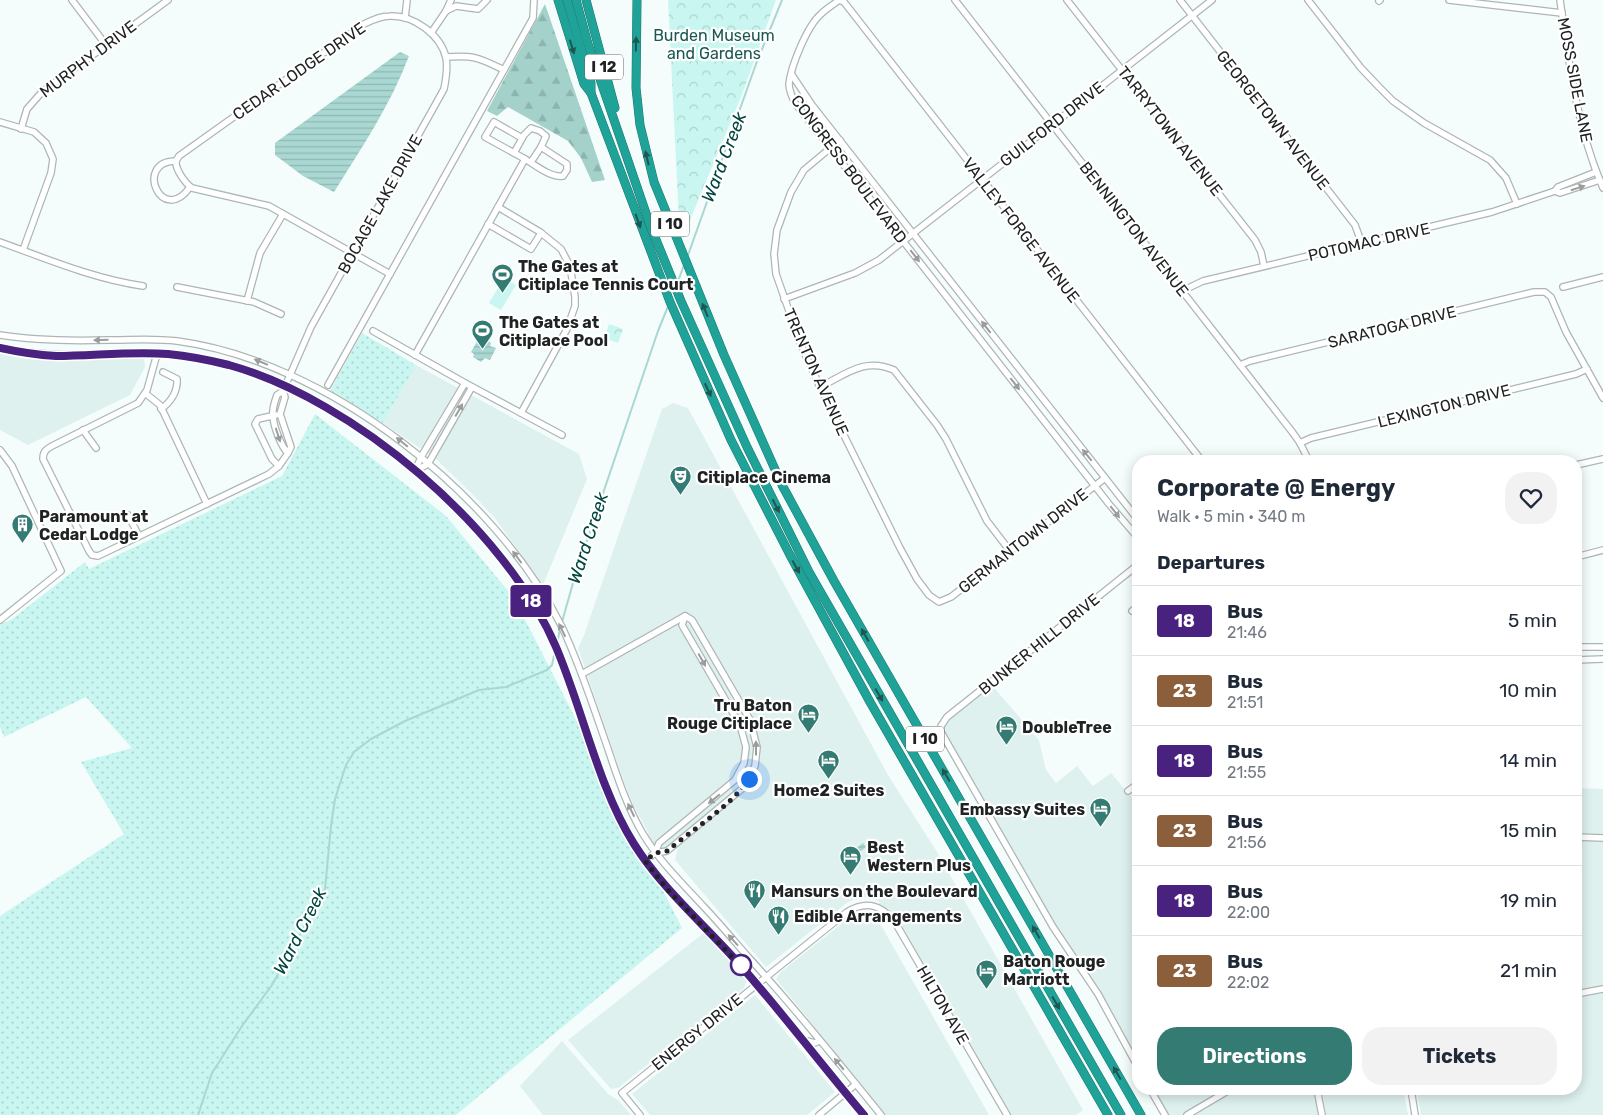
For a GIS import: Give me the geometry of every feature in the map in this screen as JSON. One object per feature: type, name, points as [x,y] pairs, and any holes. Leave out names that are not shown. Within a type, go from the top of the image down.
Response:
[{"type":"highway","points":[[558,0],[584,84],[591,93],[655,264],[731,440],[790,555],[870,702],[1108,1115]]},
{"type":"highway","points":[[567,0],[591,83],[591,93]]},
{"type":"highway","name":"I 10","points":[[576,0],[588,44],[650,225],[681,301],[747,447],[809,572],[1121,1115]]},
{"type":"highway","name":"I 12","points":[[586,0],[615,110],[619,135]]},
{"type":"highway","name":"I 10","points":[[637,0],[636,88],[640,125],[654,182],[724,355],[782,485],[834,581],[1141,1115]]},
{"type":"street","points":[[72,0],[106,45]]},
{"type":"street","name":"MURPHY DRIVE","points":[[21,129],[27,110],[42,92],[168,0]]},
{"type":"street","points":[[405,18],[408,0]]},
{"type":"street","points":[[451,0],[431,33],[446,57],[467,56],[480,58],[504,70]]},
{"type":"street","points":[[446,11],[456,6],[478,9],[487,0]]},
{"type":"street","points":[[328,385],[533,18],[534,0]]},
{"type":"street","points":[[792,75],[800,48],[812,24],[839,0]]},
{"type":"street","name":"VALLEY FORGE AVENUE","points":[[839,0],[844,2],[1197,455]]},
{"type":"street","name":"BENNINGTON AVENUE","points":[[955,0],[1240,365],[1300,443],[1306,455]]},
{"type":"street","name":"TARRYTOWN AVENUE","points":[[1067,0],[1255,240],[1261,252],[1264,266]]},
{"type":"street","name":"GEORGETOWN AVENUE","points":[[1180,0],[1355,225],[1362,244]]},
{"type":"street","name":"GUILFORD DRIVE","points":[[784,299],[867,268],[1212,0]]},
{"type":"street","points":[[1308,0],[1379,88],[1414,117],[1490,160],[1506,178],[1517,204]]},
{"type":"street","points":[[1449,0],[1562,13]]},
{"type":"street","name":"MOSS SIDE LANE","points":[[1560,0],[1580,121],[1588,149],[1603,188]]},
{"type":"street","name":"CEDAR LODGE DRIVE","points":[[190,187],[185,194],[169,200],[159,195],[154,184],[154,174],[167,161],[176,161],[179,156],[364,24],[376,18],[392,16],[405,18],[425,27],[431,33]]},
{"type":"street","name":"BOCAGE LAKE DRIVE","points":[[284,389],[311,327],[444,89],[446,57]]},
{"type":"street","name":"CONGRESS BOULEVARD","points":[[792,75],[812,105],[1132,512]]},
{"type":"street","name":"CONGRESS BOULEVARD","points":[[792,75],[789,84],[791,93],[802,112],[1094,486],[1132,531]]},
{"type":"street","points":[[802,112],[812,105]]},
{"type":"street","points":[[0,122],[34,132],[46,143],[53,159],[51,173],[23,250]]},
{"type":"street","points":[[522,138],[494,122],[485,137],[557,177],[563,176],[567,170],[567,164],[541,147]]},
{"type":"street","points":[[514,153],[522,138],[531,128],[540,131],[546,136],[531,162]]},
{"type":"street","name":"TRENTON AVENUE","points":[[840,140],[804,170],[796,182],[777,230],[774,254],[776,274],[801,345],[820,387],[900,548],[917,579],[929,595],[939,602]]},
{"type":"street","points":[[415,355],[525,158]]},
{"type":"street","points":[[176,161],[175,166],[190,187],[269,206],[390,274]]},
{"type":"street","name":"POTOMAC DRIVE","points":[[1555,191],[1558,186],[1596,172]]},
{"type":"street","name":"POTOMAC DRIVE","points":[[1182,292],[1203,281],[1492,212],[1555,191],[1560,193],[1600,180]]},
{"type":"street","points":[[498,208],[541,233],[560,249],[570,266],[576,306],[568,330],[521,413]]},
{"type":"street","points":[[247,301],[260,253],[283,214]]},
{"type":"street","points":[[488,224],[532,249],[541,233]]},
{"type":"street","points":[[0,242],[98,277],[143,286]]},
{"type":"street","points":[[1563,287],[1603,276]]},
{"type":"street","points":[[177,287],[247,301],[281,314]]},
{"type":"street","name":"SARATOGA DRIVE","points":[[1240,365],[1524,295],[1545,292],[1552,300],[1561,322],[1587,369]]},
{"type":"street","points":[[966,322],[976,314]]},
{"type":"street","points":[[373,331],[562,435]]},
{"type":"street","points":[[0,335],[71,341],[142,339],[175,341],[208,346],[254,359],[340,400],[421,457],[484,517],[502,537],[545,596],[562,628],[582,674],[628,805],[655,853],[679,882],[766,976],[881,1115]]},
{"type":"street","points":[[0,348],[53,356],[157,354],[199,358],[230,366],[265,378],[284,389],[313,401],[351,423],[416,471],[472,523],[519,582],[541,616],[555,644],[610,796],[624,826],[645,861],[667,889],[719,942],[756,984],[864,1115]]},
{"type":"street","points":[[157,354],[146,393],[138,402],[46,449],[43,453],[43,459],[92,555],[98,556],[269,474],[279,466],[290,447],[280,414],[285,397],[284,389]]},
{"type":"street","points":[[820,387],[862,366],[884,365],[894,370],[938,426],[987,521],[1010,551]]},
{"type":"street","points":[[1587,369],[1603,398]]},
{"type":"street","name":"LEXINGTON DRIVE","points":[[1300,443],[1311,438],[1576,374],[1587,369]]},
{"type":"street","points":[[161,408],[169,403],[178,384],[178,379],[163,372]]},
{"type":"street","points":[[416,471],[421,457],[465,383]]},
{"type":"street","points":[[416,471],[428,464],[472,387]]},
{"type":"street","points":[[284,389],[277,395],[272,416],[283,448],[288,453]]},
{"type":"street","points":[[146,393],[161,408],[207,504]]},
{"type":"street","points":[[1031,404],[1040,396]]},
{"type":"street","points":[[279,466],[272,459],[256,424],[258,419],[280,414]]},
{"type":"street","points":[[82,430],[96,448]]},
{"type":"street","points":[[0,450],[12,466],[61,571],[0,620]]},
{"type":"street","points":[[1582,464],[1603,459]]},
{"type":"street","name":"GERMANTOWN DRIVE","points":[[939,602],[951,597],[1105,478]]},
{"type":"street","points":[[128,514],[138,536]]},
{"type":"street","points":[[1582,555],[1603,550]]},
{"type":"street","name":"BUNKER HILL DRIVE","points":[[1132,570],[947,717],[941,726],[944,738],[1053,927],[1098,994],[1132,1056]]},
{"type":"street","points":[[582,674],[685,616]]},
{"type":"street","points":[[645,861],[655,853],[667,851],[743,788],[755,766],[757,747],[752,725],[692,620],[685,616]]},
{"type":"street","points":[[655,853],[659,843],[735,780],[744,763],[746,747],[742,729],[682,624],[685,616]]},
{"type":"street","points":[[1582,648],[1603,646]]},
{"type":"street","points":[[1582,660],[1603,659]]},
{"type":"street","points":[[710,675],[720,670]]},
{"type":"street","points":[[742,729],[752,725]]},
{"type":"street","points":[[741,771],[751,774]]},
{"type":"street","points":[[1128,791],[1132,788]]},
{"type":"street","points":[[701,809],[708,818]]},
{"type":"street","points":[[1582,838],[1603,838]]},
{"type":"street","name":"ENERGY DRIVE","points":[[640,1115],[622,1093],[847,912],[854,908],[870,906]]},
{"type":"street","name":"HILTON AVE","points":[[870,906],[885,911],[896,924],[1007,1115]]},
{"type":"street","points":[[1582,993],[1603,989]]},
{"type":"street","points":[[802,1039],[815,1043],[819,1040]]},
{"type":"street","points":[[819,1115],[856,1084]]},
{"type":"street","points":[[1153,1095],[1165,1115]]},
{"type":"street","points":[[1187,1115],[1221,1095]]},
{"type":"street","points":[[1319,1095],[1322,1115]]},
{"type":"street","points":[[1412,1095],[1415,1115]]},
{"type":"shaded area","points":[[400,52],[409,56],[402,74],[375,126],[334,192],[303,176],[275,155],[275,143]]},
{"type":"shaded area","name":"The Gates at Citiplace Pool","points":[[484,337],[491,343],[490,346],[496,348],[490,360],[485,358],[481,362],[473,357],[474,354],[471,352],[479,338],[482,341]]},
{"type":"shaded area","points":[[0,352],[48,359],[144,357],[145,367],[130,395],[28,445],[0,430]]},
{"type":"shaded area","points":[[416,365],[579,454],[587,479],[543,585],[494,517],[471,493],[436,459],[383,423]]},
{"type":"shaded area","points":[[673,403],[688,408],[888,775],[937,852],[1083,1110],[1076,1115],[1007,1115],[896,924],[879,908],[879,901],[866,897],[848,902],[766,967],[675,860],[679,841],[662,855],[649,839],[647,830],[634,807],[620,771],[578,648],[662,409]]},
{"type":"shaded area","points":[[990,683],[1039,740],[1046,770],[1056,783],[1077,766],[1093,786],[1111,773],[1132,798],[1132,1056],[1103,1001],[1050,920],[941,732],[943,721]]},
{"type":"shaded area","points":[[1582,788],[1603,789],[1603,834],[1582,834]]},
{"type":"shaded area","points":[[1582,841],[1603,841],[1603,986],[1582,990]]},
{"type":"shaded area","points":[[863,843],[866,847],[856,855],[856,858],[851,858],[848,855]]},
{"type":"shaded area","points":[[863,911],[868,911],[882,927],[989,1115],[881,1115],[776,979],[782,971],[850,917]]},
{"type":"shaded area","points":[[705,932],[742,972],[747,980],[744,988],[618,1088],[611,1089],[568,1040]]},
{"type":"shaded area","points":[[1603,993],[1603,1115],[1421,1115],[1417,1095],[1582,1095],[1582,997]]},
{"type":"shaded area","points":[[755,995],[835,1092],[807,1115],[650,1115],[632,1094]]},
{"type":"shaded area","points":[[562,1041],[608,1094],[618,1100],[631,1115],[543,1115],[520,1086]]},
{"type":"shaded area","points":[[1153,1095],[1221,1095],[1187,1115],[1165,1115]]},
{"type":"shaded area","points":[[1228,1095],[1315,1095],[1318,1115],[1193,1115]]},
{"type":"shaded area","points":[[1323,1095],[1404,1095],[1408,1115],[1326,1115]]},
{"type":"green space","name":"Burden Museum and Gardens","points":[[668,0],[776,0],[741,97],[685,232],[679,220]]},
{"type":"green space","points":[[545,4],[605,180],[592,182],[581,158],[568,141],[508,107],[497,116],[487,111]]},
{"type":"green space","name":"The Gates at Citiplace Tennis Court","points":[[504,278],[516,285],[501,310],[489,303]]},
{"type":"green space","points":[[609,324],[623,329],[618,343],[604,338]]},
{"type":"green space","points":[[362,333],[416,365],[383,423],[330,391]]},
{"type":"green space","points":[[315,414],[446,516],[514,598],[682,928],[456,1115],[0,1115],[0,916],[124,834],[81,762],[132,748],[86,697],[4,737],[0,727],[0,624],[11,620],[85,562],[89,569],[282,476]]},
{"type":"waterway","name":"Ward Creek","points":[[687,258],[756,64],[782,0]]},
{"type":"waterway","name":"Ward Creek","points":[[677,284],[684,265]]},
{"type":"waterway","name":"Ward Creek","points":[[562,622],[575,576],[658,331],[669,304]]},
{"type":"waterway","name":"Ward Creek","points":[[557,644],[560,629]]},
{"type":"waterway","name":"Ward Creek","points":[[198,1115],[212,1073],[242,1026],[272,985],[325,889],[335,799],[346,765],[354,752],[371,739],[405,721],[479,690],[506,687],[547,670],[552,665],[555,651]]},
{"type":"bus line","name":"18","points":[[0,348],[53,356],[168,354],[199,358],[230,366],[285,387],[351,423],[384,446],[442,494],[472,523],[498,554],[541,616],[567,674],[607,789],[633,843],[645,861],[667,889],[742,967],[864,1115]]},
{"type":"place","name":"The Gates at Citiplace Tennis Court","points":[[502,294]]},
{"type":"place","name":"The Gates at Citiplace Pool","points":[[483,350]]},
{"type":"place","name":"Citiplace Cinema","points":[[681,496]]},
{"type":"place","name":"Paramount at Cedar Lodge","points":[[23,544]]},
{"type":"place","name":"Tru Baton Rouge Citiplace","points":[[808,733]]},
{"type":"place","name":"DoubleTree","points":[[1006,746]]},
{"type":"place","name":"Home2 Suites","points":[[829,780]]},
{"type":"place","name":"Embassy Suites","points":[[1101,828]]},
{"type":"place","name":"Best Western Plus","points":[[851,875]]},
{"type":"place","name":"Mansurs on the Boulevard","points":[[755,910]]},
{"type":"place","name":"Edible Arrangements","points":[[778,935]]},
{"type":"place","name":"Baton Rouge Marriott","points":[[987,989]]},
{"type":"route","points":[[741,965],[742,967],[667,889],[645,861],[655,853],[667,851],[725,804],[743,788],[749,779]]}]
